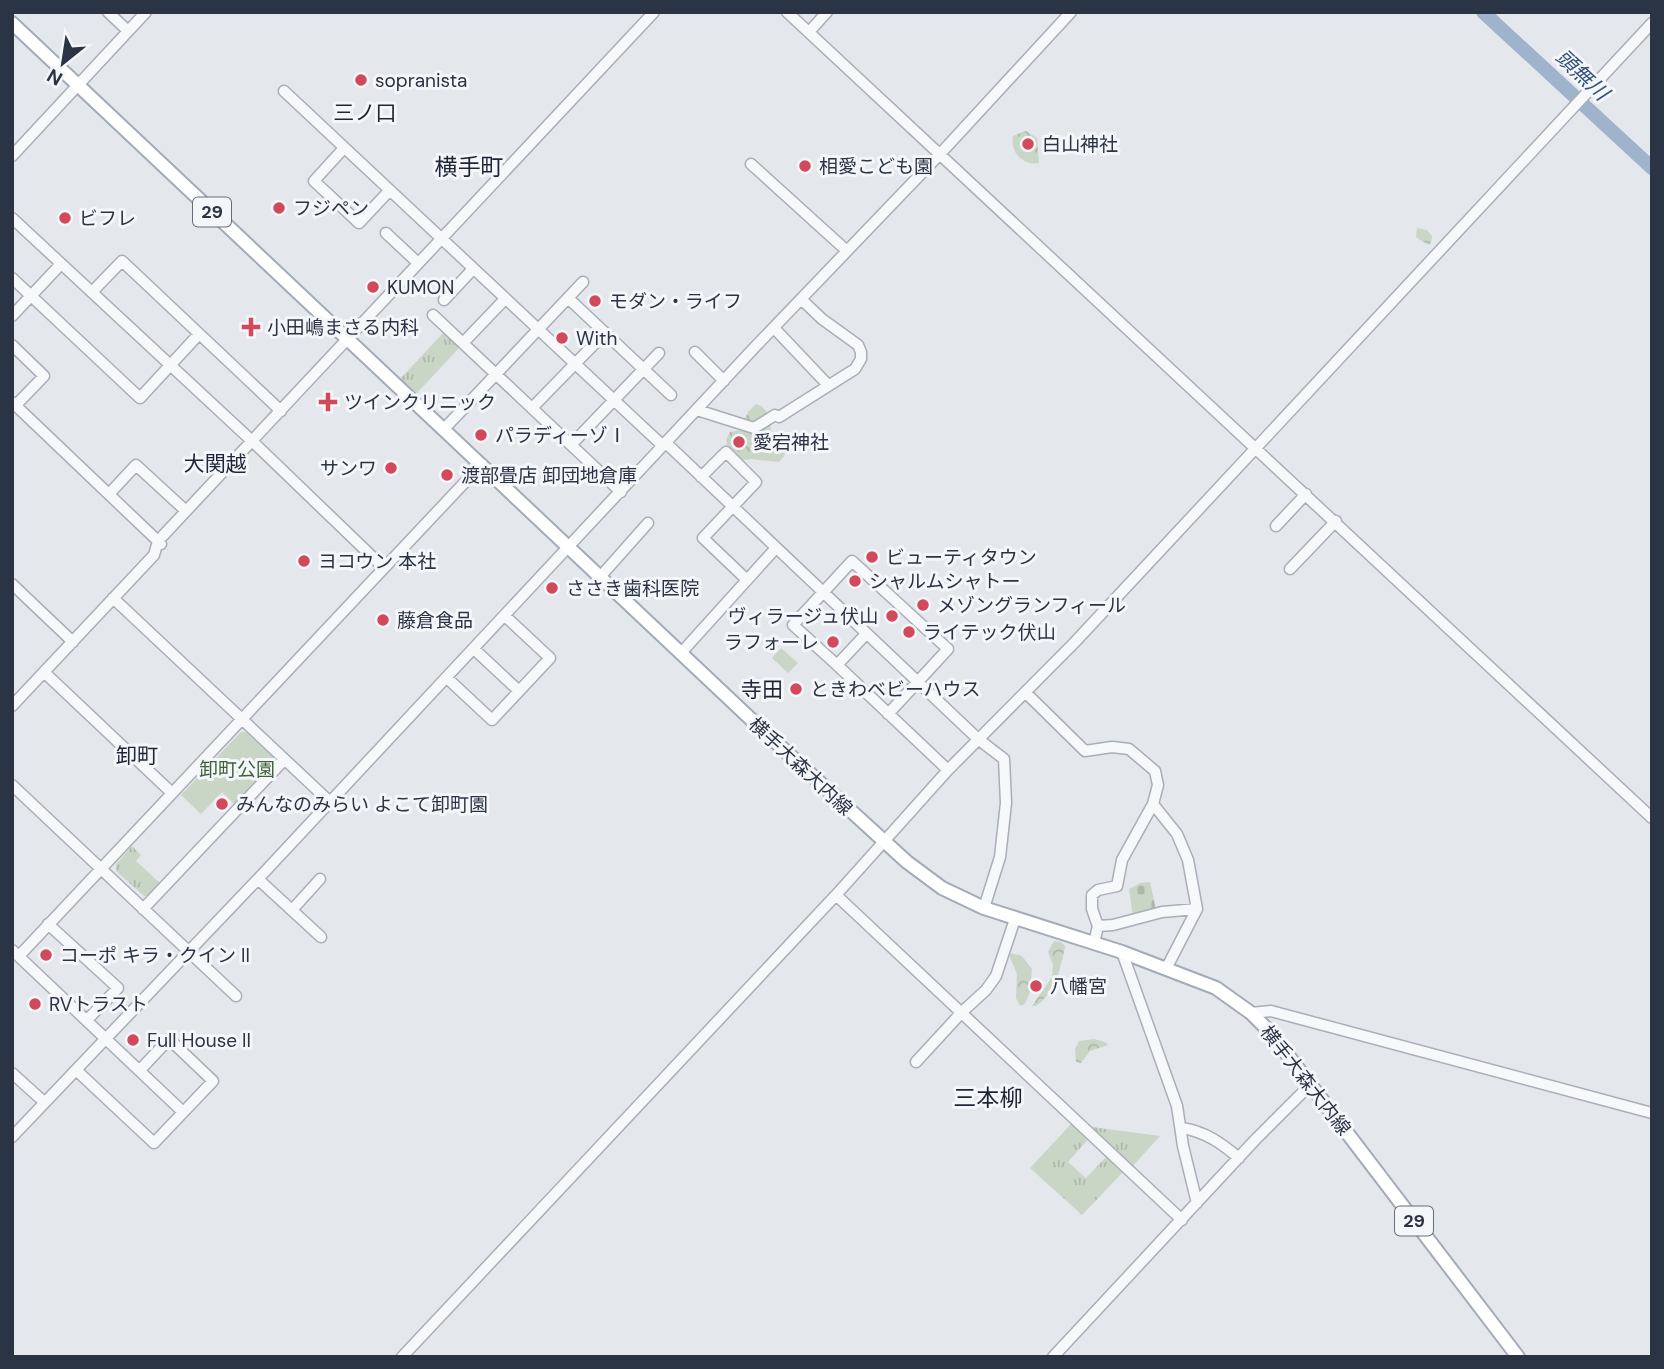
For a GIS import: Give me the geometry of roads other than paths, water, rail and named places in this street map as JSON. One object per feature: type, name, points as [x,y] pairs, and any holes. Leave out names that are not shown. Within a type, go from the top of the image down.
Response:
[{"type":"main road","name":"横手大森大内線","points":[[12,23],[883,842],[942,888],[984,908],[1167,967],[1216,988],[1251,1013],[1271,1033],[1311,1084],[1518,1357]]},
{"type":"street","points":[[108,12],[128,31]]},
{"type":"street","points":[[12,156],[146,12]]},
{"type":"street","points":[[12,706],[154,555],[186,511],[654,12]]},
{"type":"street","points":[[787,12],[1652,818]]},
{"type":"street","points":[[809,32],[827,12]]},
{"type":"street","points":[[13,1133],[258,879],[1071,12]]},
{"type":"street","points":[[402,1357],[836,895],[948,770],[1026,693],[1652,23]]},
{"type":"street","points":[[284,91],[538,330],[701,477],[978,739],[1004,760],[1006,803],[997,870],[984,908]]},
{"type":"street","points":[[344,148],[314,181],[359,223],[389,191]]},
{"type":"street","points":[[751,164],[848,251]]},
{"type":"street","points":[[13,219],[384,568]]},
{"type":"street","points":[[386,233],[418,263]]},
{"type":"street","points":[[92,292],[122,261],[281,411]]},
{"type":"street","points":[[12,316],[61,264]]},
{"type":"street","points":[[444,300],[473,269]]},
{"type":"street","points":[[12,278],[140,398],[199,334]]},
{"type":"street","points":[[444,429],[583,282]]},
{"type":"street","points":[[568,298],[671,396]]},
{"type":"street","points":[[463,343],[505,299]]},
{"type":"street","points":[[696,410],[754,428],[775,415],[779,417],[855,369],[861,359],[858,345],[822,319],[801,299]]},
{"type":"street","points":[[433,315],[621,492]]},
{"type":"street","points":[[774,328],[828,385]]},
{"type":"street","points":[[532,408],[605,333]]},
{"type":"street","points":[[12,345],[44,376],[14,404],[161,543]]},
{"type":"street","points":[[695,352],[724,381]]},
{"type":"street","points":[[571,445],[659,353]]},
{"type":"street","points":[[701,477],[726,452],[756,482],[703,538],[747,580]]},
{"type":"street","points":[[109,494],[136,464],[186,511]]},
{"type":"street","points":[[183,1112],[16,953],[48,924],[482,464]]},
{"type":"street","points":[[1276,526],[1306,494]]},
{"type":"street","points":[[1290,569],[1336,522]]},
{"type":"street","points":[[600,577],[648,523]]},
{"type":"street","points":[[681,653],[775,549]]},
{"type":"street","points":[[888,714],[948,649],[852,561],[793,625],[837,665],[888,714],[948,770]]},
{"type":"street","points":[[12,584],[74,642]]},
{"type":"street","points":[[113,598],[330,802]]},
{"type":"street","points":[[447,678],[492,720],[550,658],[505,616]]},
{"type":"street","points":[[837,665],[866,634]]},
{"type":"street","points":[[474,649],[519,691]]},
{"type":"street","points":[[45,673],[172,793]]},
{"type":"street","points":[[1026,693],[1084,751],[1112,747],[1129,748],[1155,771],[1158,785],[1153,804],[1122,860],[1117,886],[1098,890],[1092,895],[1092,909],[1098,926],[1094,943]]},
{"type":"street","points":[[143,909],[284,760]]},
{"type":"street","points":[[12,785],[236,996]]},
{"type":"street","points":[[1153,804],[1177,834],[1188,860],[1197,909],[1167,967]]},
{"type":"street","points":[[258,879],[321,937]]},
{"type":"street","points":[[292,910],[320,879]]},
{"type":"street","points":[[836,895],[1182,1220]]},
{"type":"street","points":[[1098,926],[1113,925],[1162,912],[1197,909]]},
{"type":"street","points":[[916,1062],[986,990],[996,976],[1015,919]]},
{"type":"street","points":[[48,924],[118,988],[87,1020]]},
{"type":"street","points":[[1122,952],[1177,1106],[1183,1146],[1197,1203]]},
{"type":"street","points":[[1251,1013],[1271,1011],[1652,1113]]},
{"type":"street","points":[[76,1070],[154,1143],[213,1081],[169,1039],[140,1070]]},
{"type":"street","points":[[12,1073],[44,1102]]},
{"type":"street","points":[[1053,1357],[1311,1084]]},
{"type":"street","points":[[1182,1128],[1217,1139],[1239,1158]]},
{"type":"waterway","name":"頭無川","points":[[1483,12],[1652,168]]},
{"type":"place","name":"sopranista","points":[[361,80]]},
{"type":"place","name":"白山神社","points":[[1028,144]]},
{"type":"place","name":"相愛こども園","points":[[805,166]]},
{"type":"place","name":"フジペン","points":[[279,208]]},
{"type":"place","name":"ビフレ","points":[[65,218]]},
{"type":"place","name":"KUMON","points":[[373,287]]},
{"type":"place","name":"モダン・ライフ","points":[[595,301]]},
{"type":"place","name":"小田嶋まさる内科","points":[[251,327]]},
{"type":"place","name":"With","points":[[562,338]]},
{"type":"place","name":"ツインクリニック","points":[[328,402]]},
{"type":"place","name":"パラディーゾⅠ","points":[[481,435]]},
{"type":"place","name":"愛宕神社","points":[[739,442]]},
{"type":"place","name":"サンワ","points":[[391,468]]},
{"type":"place","name":"渡部畳店 卸団地倉庫","points":[[447,475]]},
{"type":"place","name":"ビューティタウン","points":[[872,557]]},
{"type":"place","name":"ヨコウン 本社","points":[[304,561]]},
{"type":"place","name":"シャルムシャトー","points":[[855,581]]},
{"type":"place","name":"ささき歯科医院","points":[[552,588]]},
{"type":"place","name":"メゾングランフィール","points":[[923,605]]},
{"type":"place","name":"ヴィラージュ伏山","points":[[892,616]]},
{"type":"place","name":"藤倉食品","points":[[383,620]]},
{"type":"place","name":"ライテック伏山","points":[[909,632]]},
{"type":"place","name":"ラフォーレ","points":[[833,642]]},
{"type":"place","name":"ときわベビーハウス","points":[[796,689]]},
{"type":"place","name":"みんなのみらい よこて卸町園","points":[[222,804]]},
{"type":"place","name":"コーポ キラ・クイン II","points":[[46,955]]},
{"type":"place","name":"八幡宮","points":[[1036,986]]},
{"type":"place","name":"RVトラスト","points":[[35,1004]]},
{"type":"place","name":"Full House II","points":[[133,1040]]},
{"type":"district","name":"三ノ口","points":[[365,113]]},
{"type":"district","name":"横手町","points":[[469,167]]},
{"type":"district","name":"大関越","points":[[215,464]]},
{"type":"district","name":"寺田","points":[[762,690]]},
{"type":"district","name":"卸町","points":[[137,756]]},
{"type":"district","name":"三本柳","points":[[988,1098]]},
{"type":"park label","name":"卸町公園","points":[[237,769]]}]
